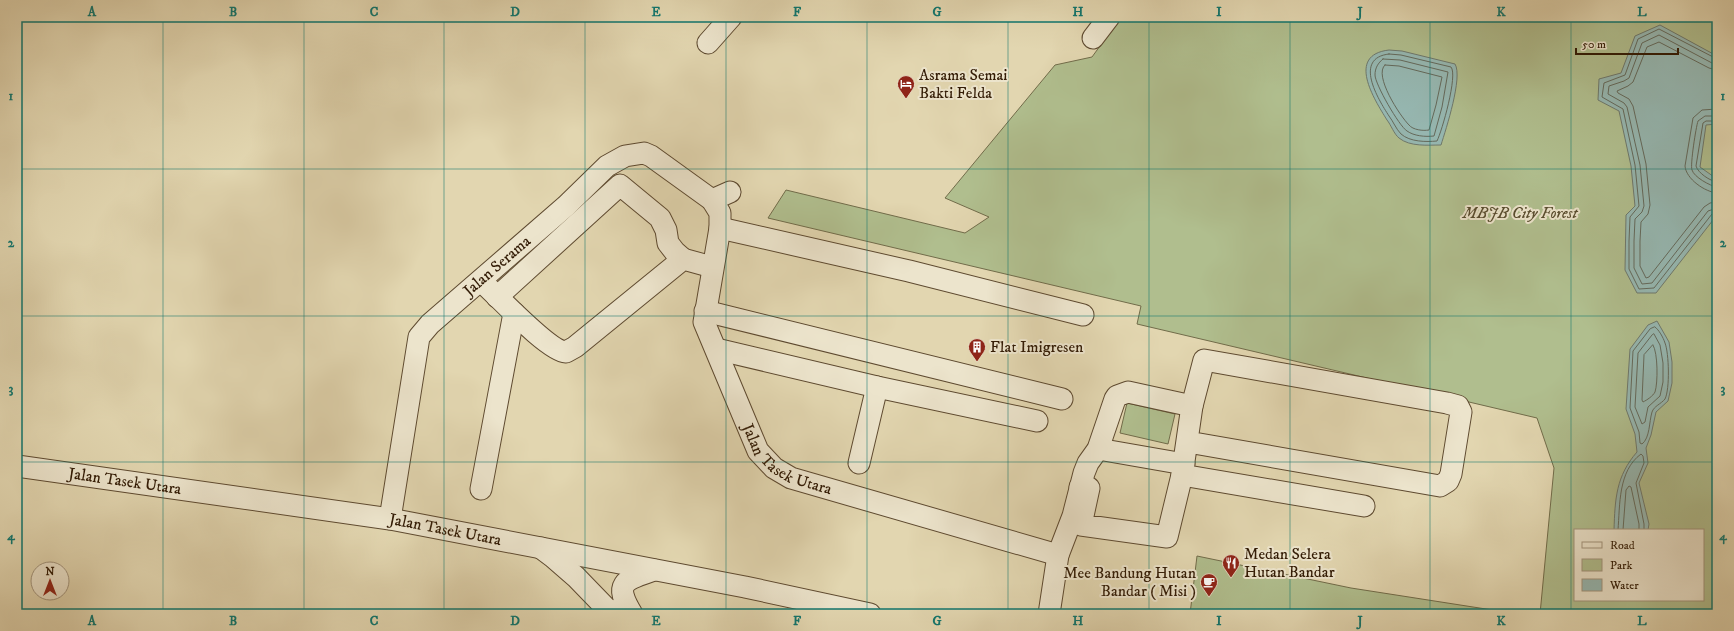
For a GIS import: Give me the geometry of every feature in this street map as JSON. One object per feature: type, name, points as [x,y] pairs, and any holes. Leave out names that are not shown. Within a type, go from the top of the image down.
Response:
[{"type":"street","points":[[708,42],[731,17]]},
{"type":"street","points":[[1093,38],[1109,17]]},
{"type":"street","name":"Jalan Serama","points":[[390,519],[419,337],[430,324],[489,289],[566,206],[607,166],[620,158],[638,154],[651,156],[721,196]]},
{"type":"street","points":[[683,259],[575,347],[566,352],[555,349],[489,289],[620,185],[660,218],[666,230],[668,243],[675,252],[683,259],[708,266]]},
{"type":"street","name":"Jalan Tasek Utara","points":[[721,196],[720,228],[708,266],[714,313],[704,322],[725,351],[758,451],[774,468],[790,478],[1058,555]]},
{"type":"street","points":[[720,228],[909,271],[1083,315]]},
{"type":"street","points":[[481,489],[514,312]]},
{"type":"street","points":[[714,313],[1062,398]]},
{"type":"street","points":[[725,351],[877,387],[1037,421]]},
{"type":"street","points":[[1080,487],[1089,488],[1081,524],[1167,537],[1183,470],[1192,406],[1204,360],[1448,403],[1460,408],[1459,426],[1451,474],[1448,481],[1443,485],[1437,486],[1188,442]]},
{"type":"street","points":[[859,463],[877,387]]},
{"type":"street","points":[[1049,614],[1058,555],[1073,516],[1088,463],[1098,449],[1115,399],[1128,392],[1192,406]]},
{"type":"street","points":[[1098,449],[1268,490],[1364,506]]},
{"type":"street","points":[[1268,490],[1274,457]]},
{"type":"street","name":"Jalan Tasek Utara","points":[[17,466],[390,519],[588,556],[870,614]]},
{"type":"street","points":[[538,547],[554,557],[607,609],[622,614]]},
{"type":"street","points":[[588,556],[587,567],[594,584],[605,602],[622,614]]},
{"type":"street","points":[[632,614],[624,601],[622,591],[623,586],[628,580],[635,576],[654,570]]},
{"type":"green space","name":"MBJB City Forest","points":[[1121,17],[1717,17],[1717,614],[1540,614],[1554,468],[1537,418],[1137,324],[1141,306],[768,218],[786,190],[965,233],[989,217],[945,198],[1055,65],[1092,57]]},
{"type":"green space","points":[[1127,403],[1175,414],[1168,444],[1120,433]]},
{"type":"green space","points":[[1197,556],[1351,588],[1518,614],[1190,614]]},
{"type":"water","points":[[1660,25],[1717,56],[1717,124],[1706,125],[1700,167],[1717,179],[1717,215],[1656,293],[1637,293],[1625,270],[1626,215],[1635,206],[1631,166],[1619,111],[1598,100],[1599,79],[1621,73],[1635,36]]},
{"type":"water","points":[[1389,50],[1402,51],[1455,64],[1457,80],[1450,116],[1441,145],[1414,144],[1403,141],[1394,132],[1376,101],[1367,79],[1366,69],[1369,60],[1376,54]]},
{"type":"water","points":[[1657,321],[1669,342],[1672,362],[1672,383],[1668,401],[1656,412],[1651,435],[1646,448],[1648,463],[1639,483],[1649,524],[1648,529],[1614,529],[1618,488],[1625,470],[1637,452],[1635,434],[1626,409],[1630,349],[1648,325]]},
{"type":"place","name":"Asrama Semai Bakti Felda","points":[[906,99]]},
{"type":"place","name":"Flat Imigresen","points":[[977,362]]},
{"type":"place","name":"Medan Selera Hutan Bandar","points":[[1231,578]]},
{"type":"place","name":"Mee Bandung Hutan Bandar ( Misi )","points":[[1209,597]]}]
